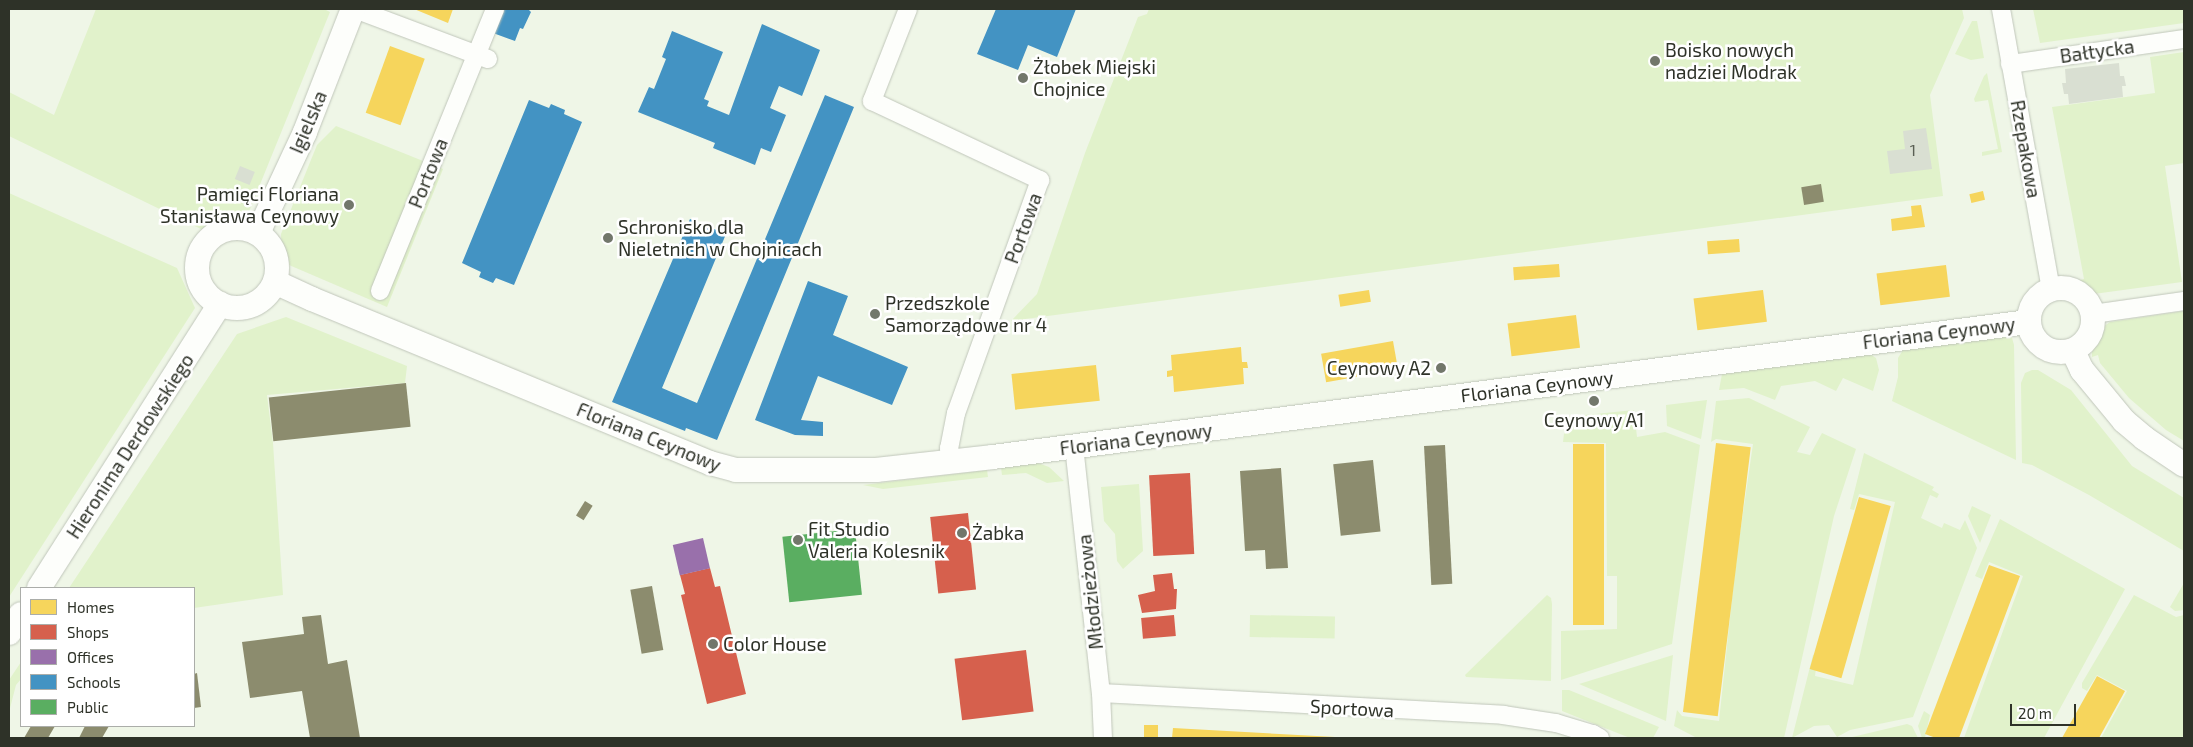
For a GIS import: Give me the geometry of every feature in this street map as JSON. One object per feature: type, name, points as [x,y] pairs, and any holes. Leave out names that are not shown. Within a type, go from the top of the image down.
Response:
[{"type":"street","points":[[354,9],[482,57]]},
{"type":"street","name":"Igielska","points":[[258,233],[305,132],[354,9]]},
{"type":"street","name":"Portowa","points":[[380,291],[482,57],[495,9]]},
{"type":"street","name":"Portowa","points":[[908,9],[872,101],[1040,180],[956,413],[949,448],[951,462]]},
{"type":"street","name":"Rzepakowa","points":[[2001,9],[2051,289]]},
{"type":"street","name":"Bałtycka","points":[[2010,64],[2184,39]]},
{"type":"street","points":[[246,228],[258,233],[273,249],[277,265],[275,282],[268,293],[258,302],[246,307],[232,308],[220,304],[210,297],[198,276],[197,265],[203,247],[211,237],[221,230],[246,228]]},
{"type":"street","name":"Floriana Ceynowy","points":[[275,282],[710,463],[736,470],[876,470],[951,462],[2028,322]]},
{"type":"street","points":[[2051,289],[2073,290],[2082,295],[2093,314],[2090,336],[2073,351],[2058,352],[2043,348],[2030,332],[2028,322],[2029,311],[2034,301],[2041,294],[2051,289]]},
{"type":"street","points":[[2093,314],[2184,302]]},
{"type":"street","name":"Hieronima Derdowskiego","points":[[40,587],[220,304]]},
{"type":"street","points":[[2073,351],[2082,370],[2124,421],[2144,438],[2184,465]]},
{"type":"street","name":"Młodzieżowa","points":[[1074,446],[1101,692],[1103,738]]},
{"type":"street","points":[[9,632],[20,616]]},
{"type":"street","name":"Sportowa","points":[[1101,692],[1503,715],[1556,723],[1593,734],[1600,738]]},
{"type":"green space","points":[[96,9],[324,9],[330,12],[248,214],[205,231],[9,136],[9,92],[54,115]]},
{"type":"green space","points":[[1149,9],[1962,9],[1964,18],[1930,95],[1943,196],[1011,321],[1037,294],[1085,153],[1138,17],[1147,14]]},
{"type":"green space","points":[[2033,9],[2184,9],[2184,23],[2040,43]]},
{"type":"green space","points":[[1972,21],[1977,21],[1984,58],[1971,60],[1955,54]]},
{"type":"green space","points":[[2184,52],[2184,163],[2165,166],[2182,282],[2079,296],[2073,282],[2084,279],[2052,107],[2155,93],[2150,57]]},
{"type":"green space","points":[[1987,73],[2002,152],[1982,156],[1982,152],[1998,149],[1988,100],[1975,102],[1974,99]]},
{"type":"green space","points":[[336,126],[443,169],[387,307],[282,262],[281,234],[317,145]]},
{"type":"green space","points":[[9,193],[177,268],[195,308],[9,597]]},
{"type":"green space","points":[[2184,311],[2184,441],[2166,430],[2129,398],[2100,363],[2098,355],[2092,357],[2092,351],[2093,340],[2103,327],[2110,322]]},
{"type":"green space","points":[[286,317],[407,366],[405,383],[267,395],[273,443],[283,595],[195,608],[195,587],[70,587],[237,334]]},
{"type":"green space","points":[[2011,334],[2014,345],[2016,460],[1892,401],[1898,377],[1898,358],[1903,350]]},
{"type":"green space","points":[[1870,354],[1876,358],[1879,370],[1873,391],[1843,378],[1836,391],[1815,381],[1781,386],[1775,400],[1744,388],[1719,390],[1722,374]]},
{"type":"green space","points":[[2038,370],[2071,390],[2132,466],[2184,498],[2184,551],[2089,495],[2032,465],[2022,463],[2021,383],[2025,373]]},
{"type":"green space","points":[[1749,398],[1810,427],[1797,452],[1810,455],[1822,433],[1856,449],[1834,516],[1784,738],[1697,738],[1674,726],[1677,710],[1682,716],[1719,721],[1736,561],[1753,444],[1716,439],[1711,442],[1716,401]]},
{"type":"green space","points":[[1707,400],[1701,439],[1667,426],[1666,405]]},
{"type":"green space","points":[[1634,410],[1637,437],[1665,432],[1700,445],[1672,644],[1561,680],[1561,631],[1617,629],[1617,576],[1607,576],[1606,443],[1563,442],[1566,417]]},
{"type":"green space","points":[[1864,453],[1934,487],[1932,490],[1939,494],[1937,498],[1930,495],[1921,518],[1942,528],[1944,523],[1960,530],[1965,520],[1977,548],[1913,717],[1850,730],[1837,737],[1829,725],[1814,726],[1792,738],[1813,655],[1818,653],[1815,676],[1853,685],[1895,502],[1859,494],[1854,510],[1850,509]]},
{"type":"green space","points":[[1038,463],[1049,467],[1064,481],[1047,483],[1026,473],[1002,475],[1001,468]]},
{"type":"green space","points":[[987,470],[988,477],[883,489],[863,485]]},
{"type":"green space","points":[[1139,484],[1143,551],[1123,569],[1117,561],[1115,534],[1104,521],[1101,487]]},
{"type":"green space","points":[[1972,506],[1991,515],[1980,543],[1968,516]]},
{"type":"green space","points":[[2000,519],[2125,589],[2044,738],[1964,738],[2023,576],[1989,562],[1982,579],[1975,576]]},
{"type":"green space","points":[[2184,583],[2184,610],[2175,611],[2170,607]]},
{"type":"green space","points":[[1547,595],[1551,598],[1552,604],[1551,681],[1466,677],[1465,675]]},
{"type":"green space","points":[[2134,595],[2176,617],[2184,615],[2184,734],[2182,738],[2101,738],[2127,691],[2097,675],[2087,691],[2082,688],[2082,683]]},
{"type":"green space","points":[[1250,615],[1335,616],[1335,638],[1250,637]]},
{"type":"green space","points":[[1673,655],[1666,721],[1579,684]]},
{"type":"green space","points":[[20,664],[20,680],[16,685],[9,712],[9,680]]},
{"type":"green space","points":[[1562,690],[1569,690],[1659,727],[1653,738],[1630,738],[1562,711]]},
{"type":"green space","points":[[1924,711],[1930,715],[1925,738],[1922,738],[1918,726]]},
{"type":"green space","points":[[1907,724],[1912,726],[1918,738],[1848,738]]},
{"type":"building: Homes","points":[[414,9],[453,9],[448,23]]},
{"type":"building: Homes","points":[[390,46],[425,59],[400,125],[366,113]]},
{"type":"building: Homes","points":[[1983,191],[1985,200],[1971,203],[1969,194]]},
{"type":"building: Homes","points":[[1921,205],[1925,227],[1892,231],[1891,219],[1912,216],[1911,206]]},
{"type":"building: Homes","points":[[1739,239],[1740,252],[1708,254],[1707,241]]},
{"type":"building: Homes","points":[[1559,264],[1560,277],[1514,280],[1513,267]]},
{"type":"building: Homes","points":[[1946,265],[1950,297],[1880,305],[1877,274]]},
{"type":"building: Homes","points":[[1369,290],[1371,302],[1340,307],[1338,295]]},
{"type":"building: Homes","points":[[1763,290],[1767,322],[1697,330],[1694,299]]},
{"type":"building: Homes","points":[[1576,315],[1580,348],[1512,356],[1508,323]]},
{"type":"building: Homes","points":[[1393,341],[1398,370],[1326,382],[1321,354]]},
{"type":"building: Homes","points":[[1241,347],[1242,362],[1247,362],[1248,368],[1243,368],[1244,384],[1174,392],[1173,376],[1167,377],[1167,371],[1172,370],[1171,355]]},
{"type":"building: Homes","points":[[1096,365],[1100,401],[1015,410],[1011,374]]},
{"type":"building: Homes","points":[[1716,443],[1751,447],[1718,716],[1683,712]]},
{"type":"building: Homes","points":[[1573,444],[1604,444],[1604,625],[1573,625]]},
{"type":"building: Homes","points":[[1859,497],[1891,506],[1841,678],[1810,669]]},
{"type":"building: Homes","points":[[1989,565],[2020,576],[1959,738],[1936,738],[1925,734]]},
{"type":"building: Homes","points":[[2097,676],[2125,691],[2099,738],[2062,738]]},
{"type":"building: Homes","points":[[1144,725],[1158,725],[1158,738],[1144,738]]},
{"type":"building: Homes","points":[[1173,728],[1335,737],[1335,738],[1172,738]]},
{"type":"building: Shops","points":[[1190,473],[1194,554],[1153,556],[1149,475]]},
{"type":"building: Shops","points":[[968,513],[976,590],[938,594],[930,517]]},
{"type":"building: Shops","name":"Color House","points":[[710,568],[715,587],[720,586],[746,694],[707,704],[681,595],[685,594],[680,575]]},
{"type":"building: Shops","points":[[1172,573],[1174,589],[1177,589],[1176,609],[1142,613],[1138,595],[1155,591],[1153,575]]},
{"type":"building: Shops","points":[[1174,615],[1176,636],[1143,639],[1141,618]]},
{"type":"building: Shops","points":[[1026,650],[1034,712],[962,720],[955,659]]},
{"type":"building: Offices","points":[[703,538],[710,568],[680,575],[673,545]]},
{"type":"building: Schools","points":[[503,9],[528,9],[531,12],[523,29],[520,28],[515,41],[493,33]]},
{"type":"building: Schools","points":[[996,9],[1076,9],[1057,57],[1028,45],[1018,70],[977,54]]},
{"type":"building: Schools","points":[[762,24],[820,50],[802,96],[779,86],[770,108],[786,115],[771,152],[761,148],[755,165],[713,148],[715,143],[638,112],[649,87],[654,89],[666,59],[662,57],[672,31],[723,52],[704,99],[709,101],[707,106],[729,115]]},
{"type":"building: Schools","points":[[825,95],[854,107],[717,440],[686,428],[685,431],[612,402],[690,219],[726,234],[662,388],[697,403]]},
{"type":"building: Schools","points":[[529,100],[549,108],[551,104],[565,110],[564,114],[582,122],[514,285],[496,278],[493,283],[479,277],[481,272],[462,263]]},
{"type":"building: Schools","points":[[808,281],[848,296],[833,335],[908,367],[892,405],[818,376],[801,420],[823,422],[823,436],[795,435],[755,420]]},
{"type":"building: Public","points":[[855,529],[862,595],[789,602],[782,537]]},
{"type":"building: Industry","points":[[1821,184],[1824,202],[1804,205],[1801,187]]},
{"type":"building: Industry","points":[[406,383],[411,427],[273,441],[269,397]]},
{"type":"building: Industry","points":[[1445,445],[1452,584],[1431,585],[1424,446]]},
{"type":"building: Industry","points":[[1373,460],[1381,532],[1341,536],[1333,464]]},
{"type":"building: Industry","points":[[1281,468],[1288,568],[1266,569],[1265,550],[1245,551],[1240,471]]},
{"type":"building: Industry","points":[[585,501],[593,506],[584,520],[576,515]]},
{"type":"building: Industry","points":[[652,586],[663,650],[642,654],[630,590]]},
{"type":"building: Industry","points":[[321,615],[328,664],[347,660],[360,738],[310,738],[302,691],[250,698],[242,642],[304,634],[302,617]]},
{"type":"building: Industry","points":[[197,673],[201,707],[195,708],[195,674]]},
{"type":"building: Industry","points":[[30,727],[54,727],[48,738],[24,738]]},
{"type":"building: Industry","points":[[84,727],[108,727],[102,738],[79,738]]},
{"type":"building: Other","points":[[2119,63],[2120,76],[2124,76],[2126,86],[2122,86],[2123,97],[2069,104],[2068,94],[2064,94],[2062,83],[2066,83],[2065,69]]},
{"type":"building: Other","points":[[1926,128],[1932,169],[1890,174],[1887,151],[1905,149],[1903,131]]},
{"type":"building: Other","points":[[240,166],[255,172],[250,185],[235,179]]},
{"type":"place","name":"Boisko nowych nadziei Modrak","points":[[1655,61]]},
{"type":"place","name":"Żłobek Miejski Chojnice","points":[[1023,78]]},
{"type":"place","name":"Pamięci Floriana Stanisława Ceynowy","points":[[349,205]]},
{"type":"place","name":"Schronisko dla Nieletnich w Chojnicach","points":[[608,238]]},
{"type":"place","name":"Przedszkole Samorządowe nr 4","points":[[875,314]]},
{"type":"place","name":"Ceynowy A2","points":[[1441,368]]},
{"type":"place","name":"Ceynowy A1","points":[[1594,401]]},
{"type":"place","name":"Żabka","points":[[962,533]]},
{"type":"place","name":"Fit Studio Valeria Kolesnik","points":[[798,540]]},
{"type":"place","name":"Color House","points":[[713,644]]}]
